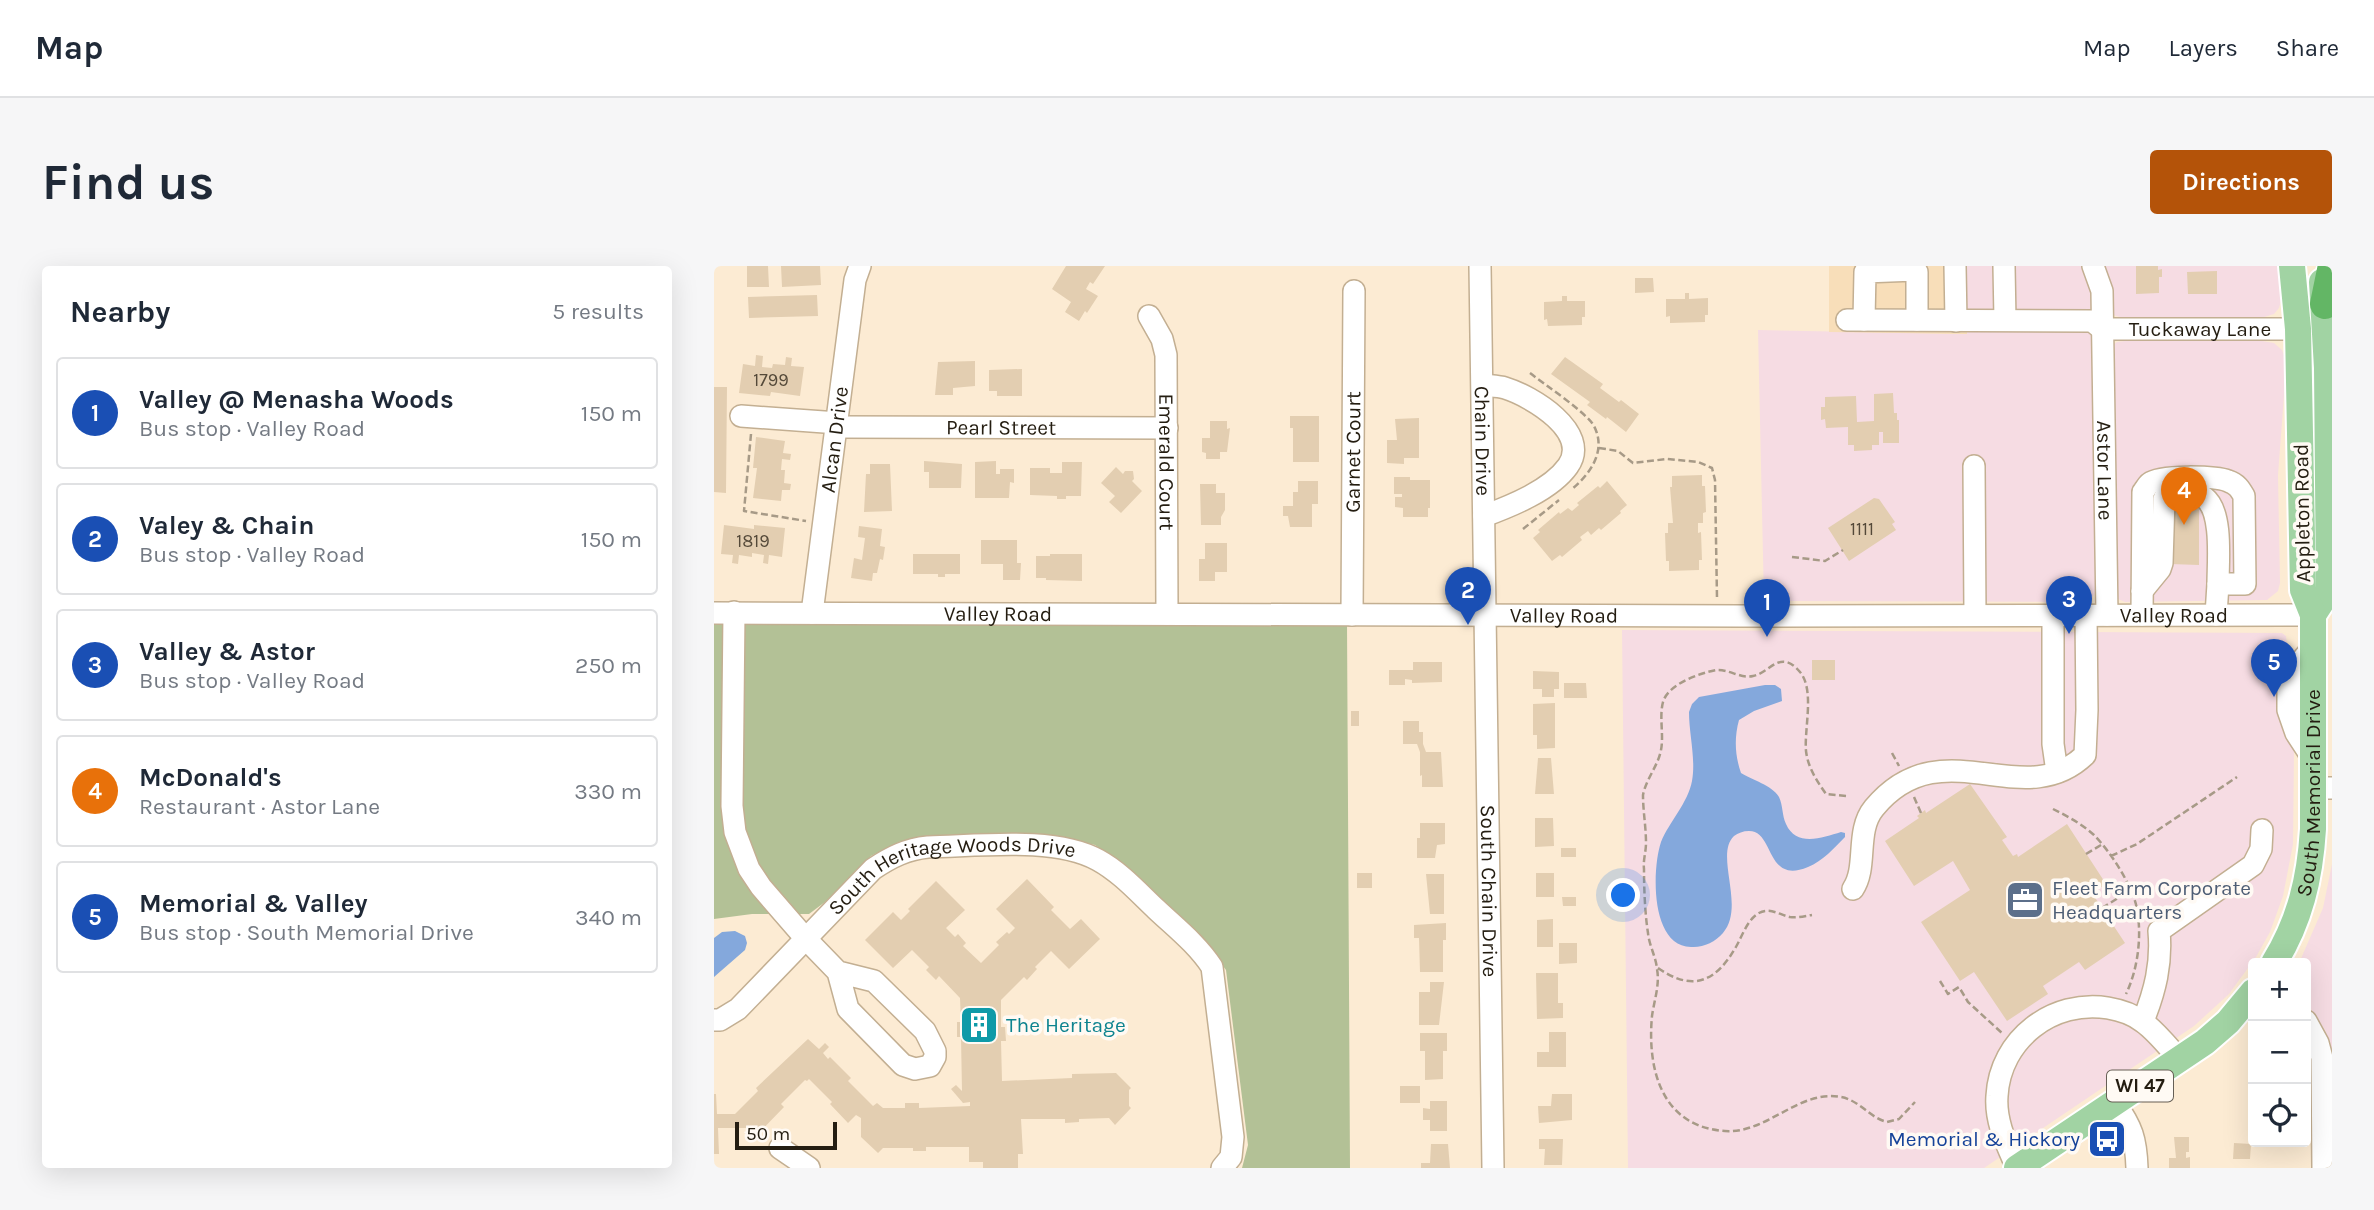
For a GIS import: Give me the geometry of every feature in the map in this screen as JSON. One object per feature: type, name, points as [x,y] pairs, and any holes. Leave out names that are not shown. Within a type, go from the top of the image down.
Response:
[{"type":"highway","points":[[2329,317],[2332,270]]},
{"type":"main road","name":"Appleton Road","points":[[2292,266],[2298,329],[2303,590],[2322,615]]},
{"type":"main road","name":"Appleton Road","points":[[2320,266],[2329,317],[2330,463],[2329,590],[2322,615]]},
{"type":"main road","name":"South Memorial Drive","points":[[2277,958],[2289,935],[2306,887],[2323,788],[2313,759],[2313,648],[2322,615]]},
{"type":"main road","name":"WI 47","points":[[2017,1168],[2180,1060],[2228,1022],[2248,998]]},
{"type":"street","name":"Alcan Drive","points":[[812,612],[855,280],[860,266]]},
{"type":"street","name":"Chain Drive","points":[[1480,266],[1486,615]]},
{"type":"street","points":[[1955,266],[1956,321]]},
{"type":"street","points":[[2004,266],[2005,320]]},
{"type":"street","name":"Astor Lane","points":[[2057,772],[2075,765],[2085,755],[2096,615],[2102,291],[2094,266]]},
{"type":"street","name":"Tuckaway Lane","points":[[1917,320],[1917,272],[1865,272],[1855,320],[2092,321],[2102,329],[2298,329]]},
{"type":"street","name":"Garnet Court","points":[[1352,615],[1354,291]]},
{"type":"street","name":"Emerald Court","points":[[1149,316],[1162,339],[1166,355],[1167,614]]},
{"type":"street","points":[[1483,385],[1504,388],[1544,409],[1564,425],[1574,450],[1569,465],[1555,478],[1524,499],[1484,516]]},
{"type":"street","name":"Pearl Street","points":[[748,416],[838,425],[1167,428]]},
{"type":"street","points":[[1974,466],[1975,615]]},
{"type":"street","points":[[2142,615],[2143,492],[2149,483],[2161,478],[2208,478],[2228,481],[2239,487],[2244,496],[2245,584],[2218,584]]},
{"type":"street","points":[[2142,591],[2162,563],[2164,499],[2174,485],[2204,497],[2211,504],[2217,531],[2216,615]]},
{"type":"street","points":[[2217,531],[2239,487]]},
{"type":"street","name":"Valley Road","points":[[724,613],[2322,615]]},
{"type":"street","name":"South Heritage Woods Drive","points":[[724,613],[735,832],[749,869],[806,939],[873,869],[890,857],[918,848],[1051,846],[1076,850],[1100,861],[1121,876],[1199,949],[1212,967],[1233,1136],[1231,1157],[1222,1168]]},
{"type":"street","name":"South Chain Drive","points":[[1486,615],[1493,1168]]},
{"type":"street","points":[[1853,889],[1860,878],[1861,849],[1871,812],[1886,794],[1906,780],[1931,771],[1951,770],[2030,778],[2057,772],[2053,744],[2053,615]]},
{"type":"street","points":[[2143,1021],[2160,967],[2159,931],[2253,865],[2262,849],[2262,830]]},
{"type":"street","points":[[714,1020],[731,1015],[738,1009],[806,939],[838,972],[846,1006],[864,1027],[903,1065],[915,1069],[930,1066],[935,1051],[925,1031],[874,981],[838,972]]},
{"type":"street","points":[[2017,1168],[1997,1116],[1997,1095],[2001,1072],[2010,1052],[2026,1031],[2042,1020],[2066,1009],[2091,1005],[2119,1010],[2143,1021],[2180,1060]]},
{"type":"street","points":[[2311,1030],[2322,1058],[2323,1168]]},
{"type":"street","points":[[2115,1103],[2133,1131],[2137,1168]]},
{"type":"street","points":[[780,1149],[808,1168]]},
{"type":"path","points":[[748,416],[744,511],[823,524]]},
{"type":"path","points":[[1599,448],[1618,452],[1633,463],[1667,458],[1698,462],[1712,468],[1715,480],[1717,616]]},
{"type":"path","points":[[1792,557],[1825,561],[1843,550]]},
{"type":"path","points":[[1846,796],[1826,794],[1811,772],[1806,751],[1807,690],[1805,680],[1791,665],[1779,662],[1772,664],[1751,677],[1717,670],[1672,689],[1663,702],[1659,758],[1644,787],[1643,795],[1646,842],[1643,868],[1647,929],[1657,967],[1658,985],[1652,1019],[1654,1068],[1664,1096],[1680,1115],[1721,1130],[1737,1130],[1761,1124],[1812,1099],[1832,1096],[1850,1100],[1882,1121],[1894,1122],[1915,1102]]},
{"type":"path","points":[[2111,856],[2137,844],[2237,777]]},
{"type":"path","points":[[1913,796],[1921,813]]},
{"type":"path","points":[[2053,809],[2076,821],[2102,844],[2131,890],[2137,909],[2137,963],[2133,980],[2122,1002]]},
{"type":"path","points":[[2086,854],[2102,844]]},
{"type":"path","points":[[2102,908],[2131,890]]},
{"type":"path","points":[[1657,967],[1683,981],[1703,980],[1730,956],[1749,923],[1758,914],[1770,911],[1790,916],[1812,915]]},
{"type":"path","points":[[1940,981],[1948,994],[1959,987],[1978,1013],[2008,1037]]},
{"type":"shaded area","points":[[1829,266],[1966,266],[1967,334],[1829,332]]},
{"type":"shaded area","points":[[1966,266],[2280,266],[2283,293],[2279,308],[2274,314],[2261,318],[2123,318],[2110,314],[2097,584],[2091,599],[2084,602],[1764,601],[1758,330],[1967,334]]},
{"type":"shaded area","points":[[2262,341],[2274,343],[2282,350],[2286,369],[2278,475],[2280,583],[2278,591],[2267,600],[2125,602],[2118,599],[2114,591],[2111,347],[2117,342]]},
{"type":"shaded area","points":[[1622,630],[2282,633],[2286,636],[2288,652],[2281,680],[2282,712],[2294,750],[2293,844],[2283,896],[2270,932],[2256,957],[2248,958],[2248,968],[2229,994],[2194,1026],[1984,1168],[1628,1168]]},
{"type":"shaded area","points":[[2332,864],[2332,1050],[2325,1030],[2311,1009],[2311,958],[2301,958],[2323,908]]},
{"type":"green space","points":[[714,623],[1347,623],[1350,1168],[1242,1168],[1248,1145],[1226,970],[1208,946],[1122,864],[1095,845],[1073,840],[923,838],[899,842],[871,856],[825,902],[809,914],[752,914],[714,919]]},
{"type":"water","points":[[1775,685],[1781,689],[1782,701],[1754,711],[1739,720],[1736,747],[1741,773],[1776,793],[1786,824],[1796,836],[1810,839],[1841,832],[1845,833],[1845,837],[1819,861],[1794,871],[1777,864],[1757,833],[1747,831],[1734,836],[1727,855],[1732,909],[1729,922],[1723,933],[1709,944],[1691,947],[1678,943],[1668,934],[1661,920],[1657,904],[1656,870],[1661,842],[1687,797],[1692,781],[1689,712],[1699,697]]},
{"type":"water","points":[[735,931],[745,936],[745,950],[714,977],[714,938],[722,932]]},
{"type":"building","points":[[747,266],[768,266],[769,287],[747,287]]},
{"type":"building","points":[[781,266],[820,266],[821,285],[782,287]]},
{"type":"building","points":[[1066,266],[1105,266],[1093,284],[1090,282],[1086,289],[1098,296],[1079,321],[1065,312],[1071,302],[1052,289]]},
{"type":"building","points":[[2136,266],[2158,266],[2158,270],[2162,269],[2159,293],[2136,294]]},
{"type":"building","points":[[2217,271],[2217,294],[2188,294],[2187,272]]},
{"type":"building","points":[[1635,278],[1653,278],[1654,292],[1635,293]]},
{"type":"building","points":[[1685,293],[1689,293],[1689,299],[1708,298],[1708,315],[1705,315],[1705,322],[1670,323],[1670,316],[1666,317],[1666,299],[1685,299]]},
{"type":"building","points":[[817,295],[818,316],[749,318],[748,297]]},
{"type":"building","points":[[1562,296],[1567,296],[1567,301],[1585,301],[1582,325],[1548,326],[1547,319],[1544,320],[1544,302],[1562,301]]},
{"type":"building","points":[[756,355],[763,356],[762,367],[785,365],[786,357],[792,358],[791,366],[804,367],[800,396],[771,392],[770,396],[739,393],[743,364],[755,366]]},
{"type":"building","points":[[1565,357],[1603,384],[1600,388],[1639,414],[1626,432],[1587,405],[1590,402],[1551,374]]},
{"type":"building","points":[[975,361],[975,386],[953,388],[953,395],[935,395],[938,362]]},
{"type":"building","points":[[1022,369],[1022,396],[997,396],[997,391],[989,391],[989,370]]},
{"type":"building","points":[[714,387],[727,387],[726,493],[714,492]]},
{"type":"building","points":[[1893,393],[1894,413],[1897,413],[1899,420],[1899,443],[1883,443],[1883,432],[1879,432],[1879,445],[1872,445],[1872,450],[1854,451],[1854,445],[1848,445],[1848,427],[1826,428],[1825,419],[1821,420],[1821,407],[1825,407],[1825,397],[1856,396],[1857,422],[1874,421],[1874,394]]},
{"type":"building","points":[[1290,416],[1319,416],[1319,462],[1293,462],[1293,428],[1290,428]]},
{"type":"building","points":[[1419,418],[1419,458],[1404,458],[1404,464],[1387,463],[1387,440],[1397,440],[1395,419]]},
{"type":"building","points":[[1210,421],[1227,421],[1227,429],[1230,428],[1227,452],[1220,452],[1220,459],[1206,459],[1206,453],[1202,452],[1202,438],[1210,438]]},
{"type":"building","points":[[756,437],[785,441],[783,453],[791,454],[790,460],[782,459],[784,483],[791,484],[790,490],[782,490],[781,501],[753,498],[757,468],[753,468]]},
{"type":"building","points":[[924,461],[962,464],[961,488],[929,488],[929,472],[924,472]]},
{"type":"building","points":[[996,461],[996,474],[1000,474],[1000,469],[1014,469],[1014,483],[1010,482],[1009,498],[975,498],[975,462]]},
{"type":"building","points":[[1062,462],[1082,462],[1081,496],[1057,499],[1057,496],[1030,495],[1030,468],[1050,468],[1050,473],[1062,473]]},
{"type":"building","points":[[870,464],[890,464],[892,511],[864,512],[866,474],[870,474]]},
{"type":"building","points":[[1116,467],[1123,474],[1125,471],[1133,471],[1132,481],[1142,491],[1121,513],[1109,502],[1115,496],[1101,483]]},
{"type":"building","points":[[1702,475],[1706,512],[1703,513],[1703,523],[1698,523],[1702,560],[1699,560],[1699,570],[1669,571],[1665,533],[1668,533],[1668,523],[1673,523],[1670,487],[1672,476]]},
{"type":"building","points":[[1394,477],[1430,480],[1428,517],[1403,517],[1403,508],[1395,507],[1395,497],[1402,497],[1402,494],[1394,494]]},
{"type":"building","points":[[1298,481],[1318,481],[1318,504],[1312,504],[1312,527],[1290,527],[1288,516],[1283,516],[1283,506],[1293,506],[1293,492],[1298,492]]},
{"type":"building","points":[[1607,481],[1627,505],[1601,530],[1599,528],[1591,535],[1588,531],[1580,537],[1582,540],[1562,557],[1560,555],[1552,561],[1533,538],[1540,532],[1538,530],[1559,512],[1560,514],[1568,508],[1572,511],[1579,505],[1577,503]]},
{"type":"building","points":[[1200,484],[1216,484],[1216,493],[1225,493],[1225,510],[1221,525],[1201,525]]},
{"type":"building","points":[[1874,498],[1879,499],[1895,522],[1892,524],[1896,530],[1849,561],[1828,528]]},
{"type":"building","points":[[2199,498],[2199,565],[2170,564],[2174,500]]},
{"type":"building","points":[[724,525],[754,529],[754,525],[785,528],[782,557],[769,555],[768,564],[763,563],[764,555],[752,553],[752,557],[739,555],[738,564],[732,563],[733,555],[721,554]]},
{"type":"building","points":[[859,526],[882,529],[880,546],[885,547],[883,560],[880,559],[872,581],[851,578],[854,558],[862,560],[865,538],[858,537]]},
{"type":"building","points":[[981,540],[1017,540],[1017,563],[1021,563],[1020,580],[1003,580],[1003,564],[981,564]]},
{"type":"building","points":[[1205,543],[1227,543],[1227,572],[1215,572],[1215,581],[1199,581],[1199,559],[1205,559]]},
{"type":"building","points":[[913,554],[960,554],[960,574],[938,577],[938,574],[913,574]]},
{"type":"building","points":[[1082,554],[1082,581],[1036,578],[1036,556]]},
{"type":"building","points":[[1812,660],[1835,660],[1835,680],[1812,680]]},
{"type":"building","points":[[1413,662],[1442,662],[1442,682],[1412,683],[1412,680],[1405,679],[1405,685],[1389,685],[1389,670],[1413,670]]},
{"type":"building","points":[[1533,671],[1559,672],[1559,689],[1554,689],[1554,697],[1542,697],[1542,689],[1533,689]]},
{"type":"building","points":[[1564,683],[1586,683],[1587,698],[1564,698]]},
{"type":"building","points":[[1555,703],[1555,748],[1537,749],[1537,735],[1533,735],[1533,704]]},
{"type":"building","points":[[1351,711],[1359,711],[1359,726],[1351,726]]},
{"type":"building","points":[[1403,721],[1419,721],[1419,732],[1423,732],[1426,752],[1441,752],[1443,787],[1422,787],[1420,752],[1417,744],[1403,744]]},
{"type":"building","points":[[1538,758],[1551,758],[1554,794],[1535,794]]},
{"type":"building","name":"Fleet Farm Corporate Headquarters","points":[[1970,784],[2007,837],[2002,840],[2013,856],[2017,854],[2018,857],[2067,824],[2106,884],[2092,893],[2125,943],[2085,970],[2079,962],[2043,986],[2048,994],[2007,1021],[1974,972],[1960,981],[1921,922],[1970,890],[1953,861],[1914,886],[1885,841],[1919,818],[1917,816],[1925,810],[1926,813]]},
{"type":"building","points":[[1535,818],[1553,818],[1554,846],[1535,847]]},
{"type":"building","points":[[1420,823],[1445,823],[1445,844],[1437,845],[1435,858],[1417,858]]},
{"type":"building","points":[[1561,848],[1576,848],[1576,857],[1561,857]]},
{"type":"building","points":[[1357,873],[1372,873],[1372,888],[1357,888]]},
{"type":"building","points":[[1536,873],[1554,873],[1554,897],[1536,897]]},
{"type":"building","points":[[1426,874],[1444,874],[1444,914],[1430,914]]},
{"type":"building","name":"The Heritage","points":[[1027,879],[1054,907],[1051,910],[1070,929],[1081,919],[1100,939],[1069,969],[1051,951],[1035,967],[1037,969],[1027,980],[1024,977],[1001,1000],[1001,1027],[1005,1027],[1006,1041],[1001,1041],[1002,1081],[1116,1073],[1131,1088],[1131,1108],[1115,1125],[1109,1118],[1079,1119],[1079,1122],[1065,1123],[1065,1119],[1021,1119],[1023,1154],[1018,1154],[1018,1168],[983,1168],[983,1162],[969,1162],[969,1147],[926,1147],[926,1151],[883,1148],[878,1153],[861,1137],[861,1118],[856,1115],[848,1123],[809,1079],[781,1104],[784,1107],[756,1136],[748,1128],[718,1128],[719,1154],[714,1154],[714,1094],[717,1114],[735,1114],[758,1091],[756,1088],[808,1039],[819,1049],[825,1043],[829,1047],[823,1053],[851,1078],[848,1081],[873,1106],[877,1103],[883,1108],[905,1108],[905,1103],[919,1103],[919,1108],[970,1106],[970,1102],[963,1103],[951,1089],[956,1085],[962,1091],[961,1037],[957,1037],[957,1022],[961,1022],[960,998],[939,976],[936,980],[926,970],[929,967],[912,950],[893,968],[865,940],[893,912],[901,920],[910,911],[908,909],[936,881],[965,910],[946,928],[955,937],[958,934],[966,943],[963,946],[981,963],[999,945],[996,942],[1015,928],[996,909]]},
{"type":"building","points":[[1562,897],[1576,897],[1576,906],[1563,906]]},
{"type":"building","points":[[1553,919],[1553,947],[1537,947],[1537,920]]},
{"type":"building","points":[[1446,923],[1443,972],[1420,972],[1419,938],[1414,938],[1414,925]]},
{"type":"building","points":[[1559,943],[1577,943],[1577,963],[1559,964]]},
{"type":"building","points":[[1536,973],[1558,973],[1558,1003],[1563,1003],[1563,1018],[1537,1019]]},
{"type":"building","points":[[1430,982],[1444,982],[1439,1025],[1419,1025],[1419,992],[1430,992]]},
{"type":"building","points":[[1549,1032],[1566,1032],[1566,1067],[1537,1067],[1537,1052],[1549,1052]]},
{"type":"building","points":[[1420,1033],[1447,1033],[1447,1051],[1443,1051],[1443,1079],[1425,1080],[1425,1051],[1420,1051]]},
{"type":"building","points":[[1400,1086],[1420,1086],[1420,1103],[1400,1103]]},
{"type":"building","points":[[1552,1094],[1572,1094],[1572,1120],[1539,1123],[1538,1106],[1551,1106]]},
{"type":"building","points":[[1430,1101],[1447,1101],[1447,1131],[1430,1131],[1430,1120],[1423,1120],[1423,1108],[1430,1109]]},
{"type":"building","points":[[2174,1137],[2189,1137],[2189,1152],[2186,1152],[2186,1158],[2190,1157],[2190,1168],[2169,1168],[2169,1158],[2176,1158]]},
{"type":"building","points":[[1539,1139],[1563,1139],[1562,1165],[1544,1165],[1545,1149],[1539,1149]]},
{"type":"building","points":[[2234,1143],[2248,1144],[2248,1147],[2251,1147],[2250,1159],[2233,1159]]},
{"type":"building","points":[[1431,1144],[1448,1144],[1450,1168],[1421,1168],[1421,1163],[1430,1163]]},
{"type":"place","name":"McDonald's","points":[[2184,525]]},
{"type":"place","name":"Valey & Chain","points":[[1468,625]]},
{"type":"place","name":"Valley & Astor","points":[[2069,634]]},
{"type":"place","name":"Valley @ Menasha Woods","points":[[1767,637]]},
{"type":"place","name":"Memorial & Valley","points":[[2274,697]]},
{"type":"place","name":"Fleet Farm Corporate Headquarters","points":[[2025,900]]},
{"type":"place","name":"The Heritage","points":[[979,1025]]},
{"type":"place","name":"Memorial & Hickory","points":[[2107,1139]]}]
